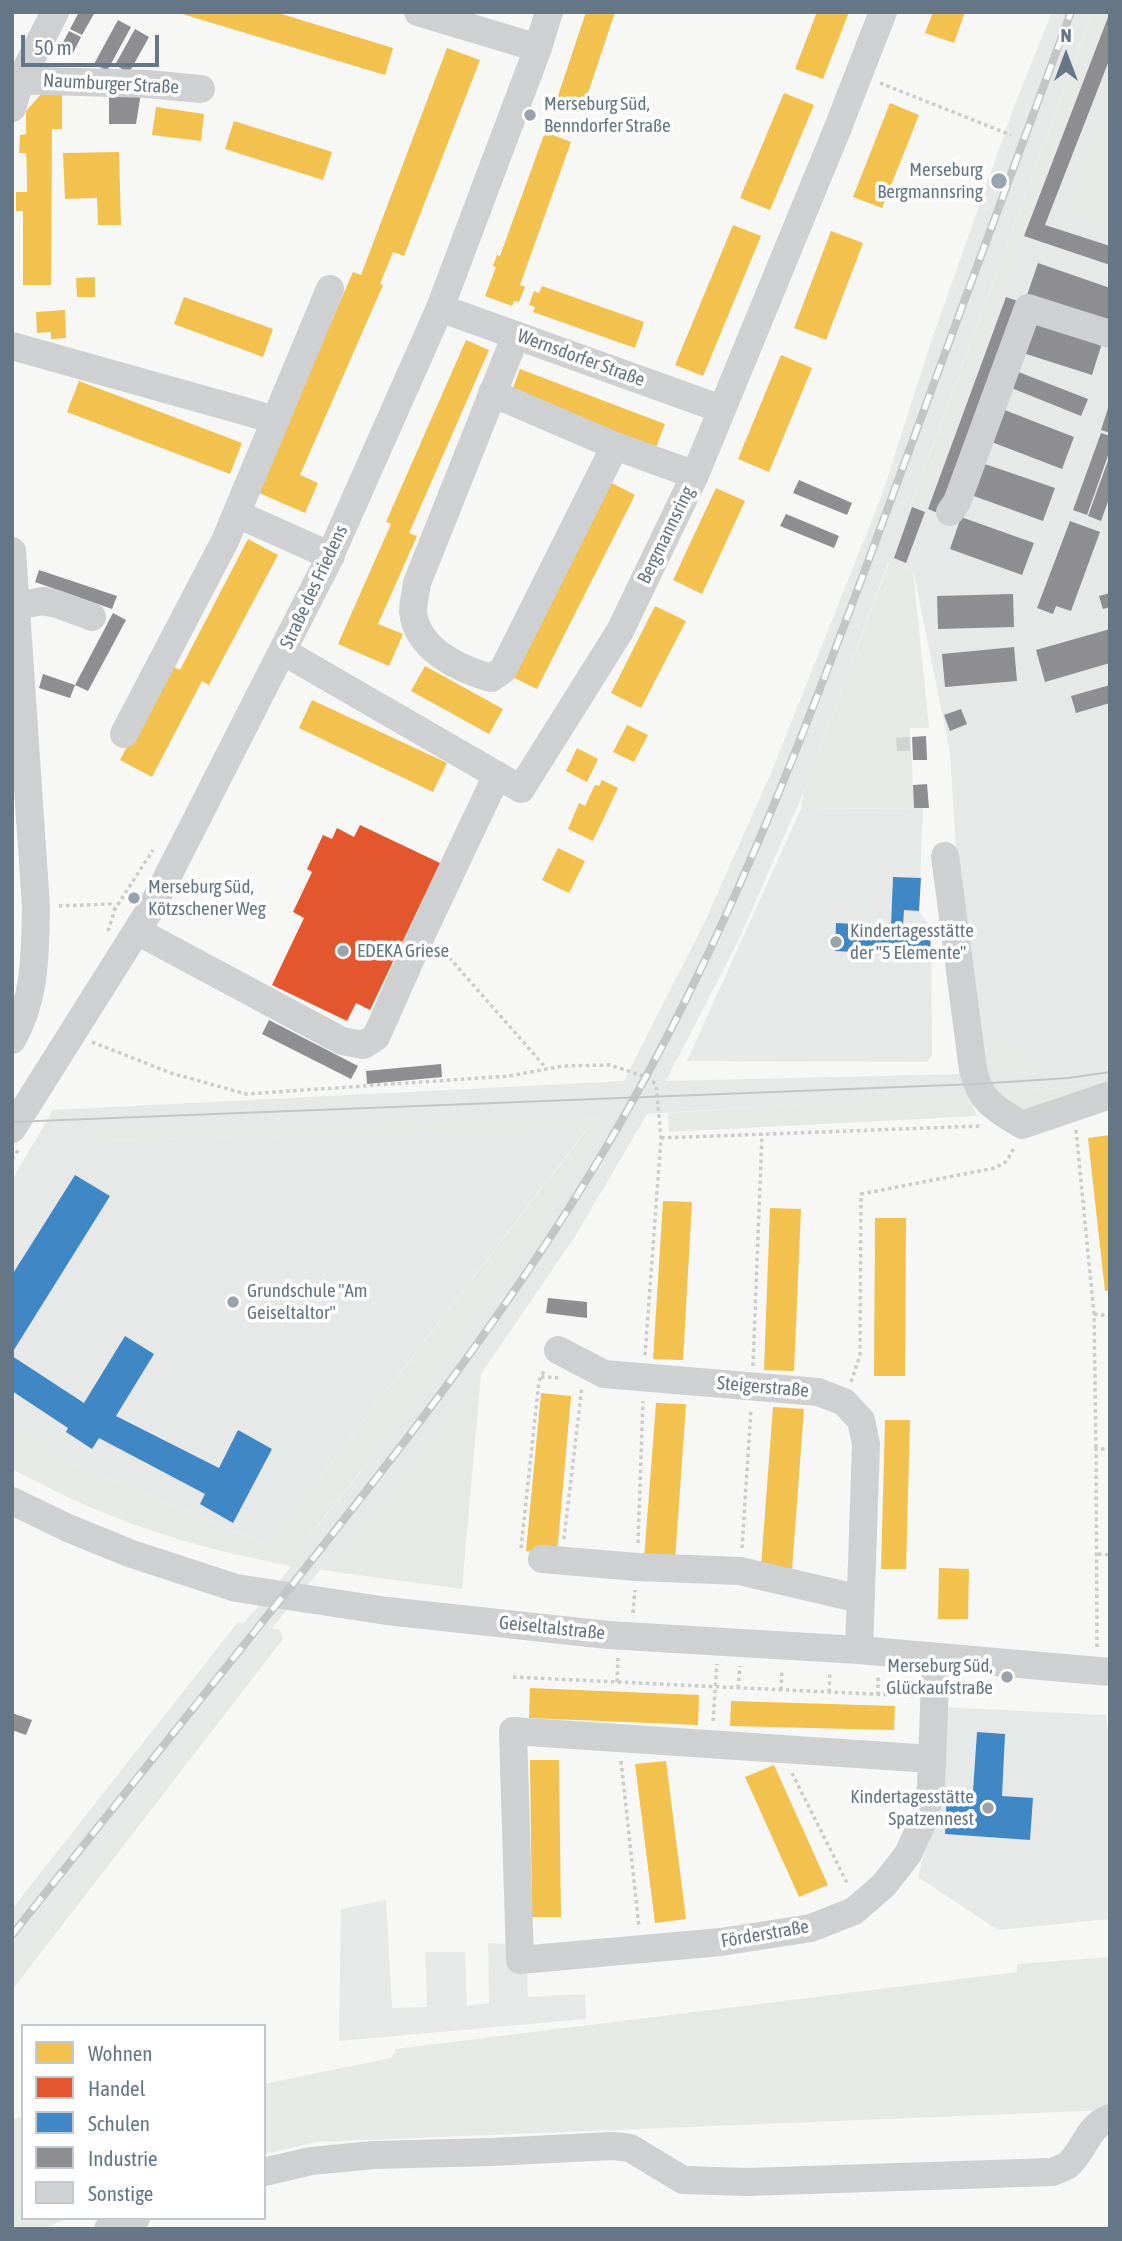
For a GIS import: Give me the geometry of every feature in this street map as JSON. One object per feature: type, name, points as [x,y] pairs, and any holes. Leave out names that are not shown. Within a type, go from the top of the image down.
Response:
[{"type":"street","name":"Naumburger Straße","points":[[12,108],[17,79],[55,12]]},
{"type":"street","points":[[418,12],[538,48]]},
{"type":"street","name":"Straße des Friedens","points":[[12,1129],[153,905],[331,555],[440,307],[538,48],[549,12]]},
{"type":"street","name":"Bergmannsring","points":[[284,652],[521,789],[620,631],[695,475],[883,12]]},
{"type":"street","name":"Naumburger Straße","points":[[17,79],[201,89]]},
{"type":"street","points":[[124,734],[225,541],[330,289]]},
{"type":"street","name":"Wernsdorfer Straße","points":[[440,307],[721,409]]},
{"type":"street","points":[[950,512],[957,502],[1028,308],[1110,334]]},
{"type":"street","points":[[516,335],[417,583],[413,611],[429,646],[465,671],[491,678],[503,670],[615,446]]},
{"type":"street","points":[[12,346],[276,420]]},
{"type":"street","points":[[492,393],[615,446],[695,475]]},
{"type":"street","points":[[237,514],[331,555]]},
{"type":"street","points":[[12,551],[24,908],[35,961],[20,1026],[12,1040]]},
{"type":"street","points":[[15,606],[43,601],[92,617]]},
{"type":"street","points":[[137,931],[342,1041],[363,1045],[376,1037],[497,775]]},
{"type":"street","points":[[945,856],[976,1084],[982,1096],[989,1105],[1022,1125],[1110,1095]]},
{"type":"street","name":"Steigerstraße","points":[[558,1350],[604,1374],[818,1392],[844,1402]]},
{"type":"street","points":[[844,1402],[861,1420],[866,1444],[859,1650]]},
{"type":"street","name":"Geiseltalstraße","points":[[12,1502],[129,1553],[236,1588],[387,1611],[608,1635],[859,1650],[1110,1672]]},
{"type":"street","points":[[552,1560],[740,1571],[860,1599]]},
{"type":"street","name":"Förderstraße","points":[[619,1738],[513,1731],[520,1960],[721,1942],[811,1928],[854,1910],[884,1885],[908,1854],[925,1817],[931,1786],[936,1657]]},
{"type":"street","points":[[619,1738],[932,1759]]},
{"type":"street","points":[[266,2172],[311,2161],[374,2155],[613,2146],[629,2148],[683,2180],[747,2182],[1052,2172],[1066,2166],[1077,2155],[1093,2128],[1110,2118]]},
{"type":"street","points":[[108,2229],[131,2220]]},
{"type":"path","points":[[859,75],[1011,135]]},
{"type":"path","points":[[24,908],[110,904],[137,931]]},
{"type":"path","points":[[425,929],[547,1069]]},
{"type":"path","points":[[73,1034],[171,1073],[246,1094],[509,1076],[563,1066],[610,1065],[646,1077],[656,1084],[661,1138],[643,1377],[637,1567]]},
{"type":"path","points":[[1073,1107],[1094,1314],[1097,1647]]},
{"type":"path","points":[[844,1402],[860,1355],[861,1195],[995,1168],[1007,1161],[1021,1136],[1022,1125]]},
{"type":"path","points":[[661,1138],[981,1126]]},
{"type":"path","points":[[740,1571],[752,1385],[762,1134]]},
{"type":"path","points":[[1094,1314],[1110,1316]]},
{"type":"path","points":[[558,1350],[539,1381],[520,1557],[552,1560],[583,1381]]},
{"type":"path","points":[[541,1377],[569,1379]]},
{"type":"path","points":[[1096,1449],[1110,1449]]},
{"type":"path","points":[[1097,1554],[1110,1555]]},
{"type":"path","points":[[617,1682],[618,1658]]},
{"type":"path","points":[[711,1744],[717,1664]]},
{"type":"path","points":[[738,1688],[740,1666]]},
{"type":"path","points":[[781,1690],[782,1669]]},
{"type":"path","points":[[829,1692],[830,1672]]},
{"type":"path","points":[[878,1675],[878,1695]]},
{"type":"path","points":[[513,1677],[934,1698]]},
{"type":"path","points":[[619,1738],[641,1949]]},
{"type":"path","points":[[781,1749],[858,1907]]},
{"type":"shaded area","points":[[1052,12],[1093,12],[911,504],[921,507],[1105,12],[1110,12],[1110,1081],[1063,1088],[647,1114],[576,1235],[481,1374],[328,1571],[320,1570],[272,1628],[280,1630],[12,1965],[12,1909],[238,1622],[244,1623],[291,1567],[286,1565],[359,1474],[604,1118],[92,1140],[586,1130],[268,1545],[73,1464],[12,1424],[12,1180],[53,1110],[624,1081],[706,919],[771,773],[882,495],[931,342],[1015,104]],"holes":[[[888,563],[913,570],[950,752],[970,1017],[1043,1072],[666,1081],[739,939],[805,789]]]},
{"type":"shaded area","points":[[1093,12],[1105,12],[921,508],[911,505]]},
{"type":"shaded area","points":[[1110,99],[1110,228],[1079,214],[1071,198]]},
{"type":"shaded area","points":[[889,563],[913,570],[929,728],[910,728],[914,808],[801,809],[805,788]]},
{"type":"shaded area","name":"Kindertagesstätte der \"5 Elemente\"","points":[[923,808],[919,911],[931,928],[932,1055],[927,1062],[687,1061],[801,809]]},
{"type":"shaded area","points":[[970,1017],[1044,1072],[982,1074]]},
{"type":"shaded area","points":[[1110,1081],[1027,1111],[1014,1112],[988,1092],[1063,1088]]},
{"type":"shaded area","points":[[968,1093],[977,1116],[669,1132],[668,1113]]},
{"type":"shaded area","points":[[605,1118],[532,1238],[440,1371],[286,1565],[209,1548],[159,1533],[76,1501],[12,1469],[12,1424],[73,1464],[268,1545],[586,1131],[91,1140],[92,1132]]},
{"type":"shaded area","points":[[481,1374],[462,1589],[328,1571],[401,1480]]},
{"type":"shaded area","points":[[280,1630],[283,1639],[12,1990],[12,1965]]},
{"type":"shaded area","points":[[943,1707],[1106,1715],[1110,1744],[1110,1919],[998,1930],[918,1877],[930,1834]]},
{"type":"shaded area","points":[[386,1900],[392,2008],[427,2007],[425,1952],[465,1952],[467,2006],[489,2003],[488,1943],[526,1945],[528,1997],[585,1994],[586,2019],[339,2041],[341,1909]]},
{"type":"shaded area","points":[[1110,1957],[1110,2110],[316,2142],[266,2154],[266,2084],[391,2058],[396,2049],[1017,1972],[1017,1964]]},
{"type":"shaded area","points":[[21,2117],[21,2220],[63,2220],[43,2229],[12,2229],[12,2119]]},
{"type":"building: Wohnen","points":[[275,12],[393,48],[385,75],[179,13]]},
{"type":"building: Wohnen","points":[[586,12],[615,12],[583,108],[557,99]]},
{"type":"building: Wohnen","points":[[817,12],[849,12],[823,79],[795,69]]},
{"type":"building: Wohnen","points":[[933,12],[965,12],[954,43],[925,33]]},
{"type":"building: Wohnen","points":[[447,48],[480,60],[404,256],[393,252],[380,284],[383,285],[300,475],[318,483],[305,513],[257,492],[353,272],[361,275]]},
{"type":"building: Wohnen","points":[[44,91],[62,93],[62,129],[52,129],[51,285],[23,285],[23,211],[16,211],[16,192],[27,192],[27,174],[26,153],[19,153],[20,135],[26,134],[26,111]]},
{"type":"building: Wohnen","points":[[784,93],[814,105],[770,210],[740,198]]},
{"type":"building: Wohnen","points":[[890,103],[919,115],[882,208],[853,197]]},
{"type":"building: Wohnen","points":[[156,107],[204,114],[201,141],[152,135]]},
{"type":"building: Wohnen","points":[[234,121],[332,152],[323,180],[225,149]]},
{"type":"building: Wohnen","points":[[545,132],[571,142],[520,285],[525,287],[519,302],[514,301],[512,306],[485,296],[496,267],[493,266],[497,255],[500,256]]},
{"type":"building: Wohnen","points":[[119,152],[121,225],[98,225],[97,198],[65,199],[63,153]]},
{"type":"building: Wohnen","points":[[733,225],[761,236],[703,376],[675,365]]},
{"type":"building: Wohnen","points":[[831,231],[863,243],[826,340],[794,328]]},
{"type":"building: Wohnen","points":[[95,277],[95,297],[77,297],[76,278]]},
{"type":"building: Wohnen","points":[[542,286],[644,322],[635,348],[533,312],[535,307],[529,305],[534,291],[539,293]]},
{"type":"building: Wohnen","points":[[184,297],[273,329],[263,357],[174,324]]},
{"type":"building: Wohnen","points":[[65,310],[66,338],[51,339],[51,332],[37,333],[36,312]]},
{"type":"building: Wohnen","points":[[466,340],[489,350],[409,533],[417,536],[378,624],[403,634],[389,666],[338,644],[391,524],[386,522]]},
{"type":"building: Wohnen","points":[[781,355],[812,368],[769,472],[738,459]]},
{"type":"building: Wohnen","points":[[520,369],[665,424],[655,450],[510,396]]},
{"type":"building: Wohnen","points":[[79,381],[242,443],[230,474],[67,412]]},
{"type":"building: Wohnen","points":[[608,481],[635,495],[537,689],[510,676]]},
{"type":"building: Wohnen","points":[[716,488],[745,501],[702,594],[673,580]]},
{"type":"building: Wohnen","points":[[248,539],[278,555],[209,685],[202,681],[152,777],[120,760],[170,665],[180,670]]},
{"type":"building: Wohnen","points":[[655,606],[686,621],[641,708],[611,693]]},
{"type":"building: Wohnen","points":[[425,666],[503,709],[489,734],[411,691]]},
{"type":"building: Wohnen","points":[[312,700],[447,763],[433,792],[299,728]]},
{"type":"building: Wohnen","points":[[627,725],[648,735],[634,762],[613,752]]},
{"type":"building: Wohnen","points":[[577,748],[598,759],[587,782],[566,771]]},
{"type":"building: Wohnen","points":[[602,780],[618,788],[593,841],[568,829],[579,803],[585,806],[595,785],[599,786]]},
{"type":"building: Wohnen","points":[[558,848],[585,861],[569,893],[542,880]]},
{"type":"building: Wohnen","points":[[1110,1135],[1110,1290],[1105,1291],[1088,1138]]},
{"type":"building: Wohnen","points":[[663,1201],[692,1202],[683,1360],[653,1359]]},
{"type":"building: Wohnen","points":[[770,1208],[801,1209],[794,1371],[764,1370]]},
{"type":"building: Wohnen","points":[[875,1218],[906,1218],[905,1376],[874,1376]]},
{"type":"building: Wohnen","points":[[541,1393],[571,1396],[557,1554],[526,1551]]},
{"type":"building: Wohnen","points":[[656,1403],[686,1404],[675,1560],[644,1559]]},
{"type":"building: Wohnen","points":[[773,1407],[804,1409],[792,1569],[761,1566]]},
{"type":"building: Wohnen","points":[[885,1420],[910,1420],[906,1569],[881,1569]]},
{"type":"building: Wohnen","points":[[939,1568],[969,1569],[968,1619],[938,1619]]},
{"type":"building: Wohnen","points":[[530,1688],[699,1695],[698,1725],[529,1718]]},
{"type":"building: Wohnen","points":[[731,1701],[895,1706],[894,1730],[730,1726]]},
{"type":"building: Wohnen","points":[[530,1760],[559,1760],[561,1917],[532,1917]]},
{"type":"building: Wohnen","points":[[666,1761],[686,1919],[655,1923],[635,1764]]},
{"type":"building: Wohnen","points":[[774,1765],[828,1885],[799,1897],[745,1777]]},
{"type":"building: Handel","name":"EDEKA Griese","points":[[360,825],[440,863],[370,1010],[356,1003],[347,1021],[272,985],[304,918],[293,912],[312,872],[307,869],[323,835],[332,839],[337,828],[354,837]]},
{"type":"building: Schulen","points":[[893,877],[921,878],[919,911],[904,910],[903,926],[931,928],[930,956],[835,951],[836,923],[891,926]]},
{"type":"building: Schulen","points":[[75,1175],[110,1196],[12,1353],[12,1275]]},
{"type":"building: Schulen","points":[[125,1336],[154,1354],[116,1416],[219,1468],[238,1430],[272,1449],[233,1523],[200,1504],[205,1494],[99,1438],[92,1449],[66,1432],[68,1428],[12,1391],[12,1356],[84,1403]]},
{"type":"building: Schulen","points":[[977,1732],[1005,1734],[1002,1796],[1033,1798],[1030,1840],[945,1834],[947,1790],[973,1791]]},
{"type":"building: Industrie","points":[[79,12],[95,12],[82,35],[70,29]]},
{"type":"building: Industrie","points":[[1110,12],[1110,58],[1045,225],[1110,246],[1110,265],[1024,236]]},
{"type":"building: Industrie","points":[[118,20],[131,27],[107,71],[94,64]]},
{"type":"building: Industrie","points":[[135,29],[149,37],[129,73],[115,65]]},
{"type":"building: Industrie","points":[[69,31],[81,37],[71,57],[59,50]]},
{"type":"building: Industrie","points":[[109,90],[141,93],[136,124],[109,124]]},
{"type":"building: Industrie","points":[[1038,263],[1110,288],[1110,325],[1027,295]]},
{"type":"building: Industrie","points":[[1006,297],[1018,301],[940,514],[928,509]]},
{"type":"building: Industrie","points":[[1034,322],[1102,343],[1092,375],[1023,353]]},
{"type":"building: Industrie","points":[[1016,371],[1088,399],[1081,416],[1009,387]]},
{"type":"building: Industrie","points":[[1110,405],[1110,433],[1101,430]]},
{"type":"building: Industrie","points":[[1002,409],[1074,437],[1062,469],[989,441]]},
{"type":"building: Industrie","points":[[1101,433],[1110,436],[1110,450],[1087,515],[1073,510]]},
{"type":"building: Industrie","points":[[1110,455],[1110,496],[1101,521],[1088,516]]},
{"type":"building: Industrie","points":[[982,463],[1055,488],[1043,521],[971,495]]},
{"type":"building: Industrie","points":[[799,480],[852,503],[847,515],[793,493]]},
{"type":"building: Industrie","points":[[912,507],[925,512],[906,563],[894,558]]},
{"type":"building: Industrie","points":[[786,514],[839,536],[834,548],[780,526]]},
{"type":"building: Industrie","points":[[961,517],[1034,543],[1022,575],[950,549]]},
{"type":"building: Industrie","points":[[1070,521],[1100,532],[1071,611],[1056,606],[1053,614],[1037,608]]},
{"type":"building: Industrie","points":[[39,570],[117,596],[112,609],[35,582]]},
{"type":"building: Industrie","points":[[1110,593],[1110,607],[1103,609],[1099,596]]},
{"type":"building: Industrie","points":[[1013,594],[1014,627],[938,629],[937,596]]},
{"type":"building: Industrie","points":[[113,613],[126,620],[88,691],[75,685]]},
{"type":"building: Industrie","points":[[1110,629],[1110,663],[1045,682],[1036,650]]},
{"type":"building: Industrie","points":[[1014,647],[1017,681],[945,687],[942,654]]},
{"type":"building: Industrie","points":[[43,674],[75,685],[70,698],[39,688]]},
{"type":"building: Industrie","points":[[1110,685],[1110,703],[1076,713],[1071,696]]},
{"type":"building: Industrie","points":[[961,709],[967,724],[950,731],[944,715]]},
{"type":"building: Industrie","points":[[926,736],[927,760],[913,760],[912,737]]},
{"type":"building: Industrie","points":[[927,784],[929,808],[914,808],[913,785]]},
{"type":"building: Industrie","points":[[269,1020],[358,1066],[351,1079],[262,1034]]},
{"type":"building: Industrie","points":[[441,1064],[442,1077],[367,1084],[366,1071]]},
{"type":"building: Industrie","points":[[548,1298],[587,1302],[587,1318],[546,1313]]},
{"type":"building: Industrie","points":[[12,1713],[32,1720],[26,1735],[12,1730]]},
{"type":"building: Sonstige","points":[[910,737],[910,751],[897,751],[896,738]]},
{"type":"tram line","points":[[12,1122],[976,1084],[1068,1078],[1110,1072]]},
{"type":"railway","points":[[12,1935],[441,1394],[569,1208],[650,1070],[725,918],[791,762],[1071,12]]},
{"type":"place","name":"Merseburg Süd, Benndorfer Straße","points":[[530,115]]},
{"type":"place","name":"Merseburg Bergmannsring","points":[[999,181]]},
{"type":"place","name":"Merseburg Süd, Kötzschener Weg","points":[[134,898]]},
{"type":"place","name":"Kindertagesstätte der \"5 Elemente\"","points":[[836,942]]},
{"type":"place","name":"EDEKA Griese","points":[[343,951]]},
{"type":"place","name":"Grundschule \"Am Geiseltaltor\"","points":[[233,1302]]},
{"type":"place","name":"Merseburg Süd, Glückaufstraße","points":[[1007,1677]]},
{"type":"place","name":"Kindertagesstätte Spatzennest","points":[[988,1808]]}]
